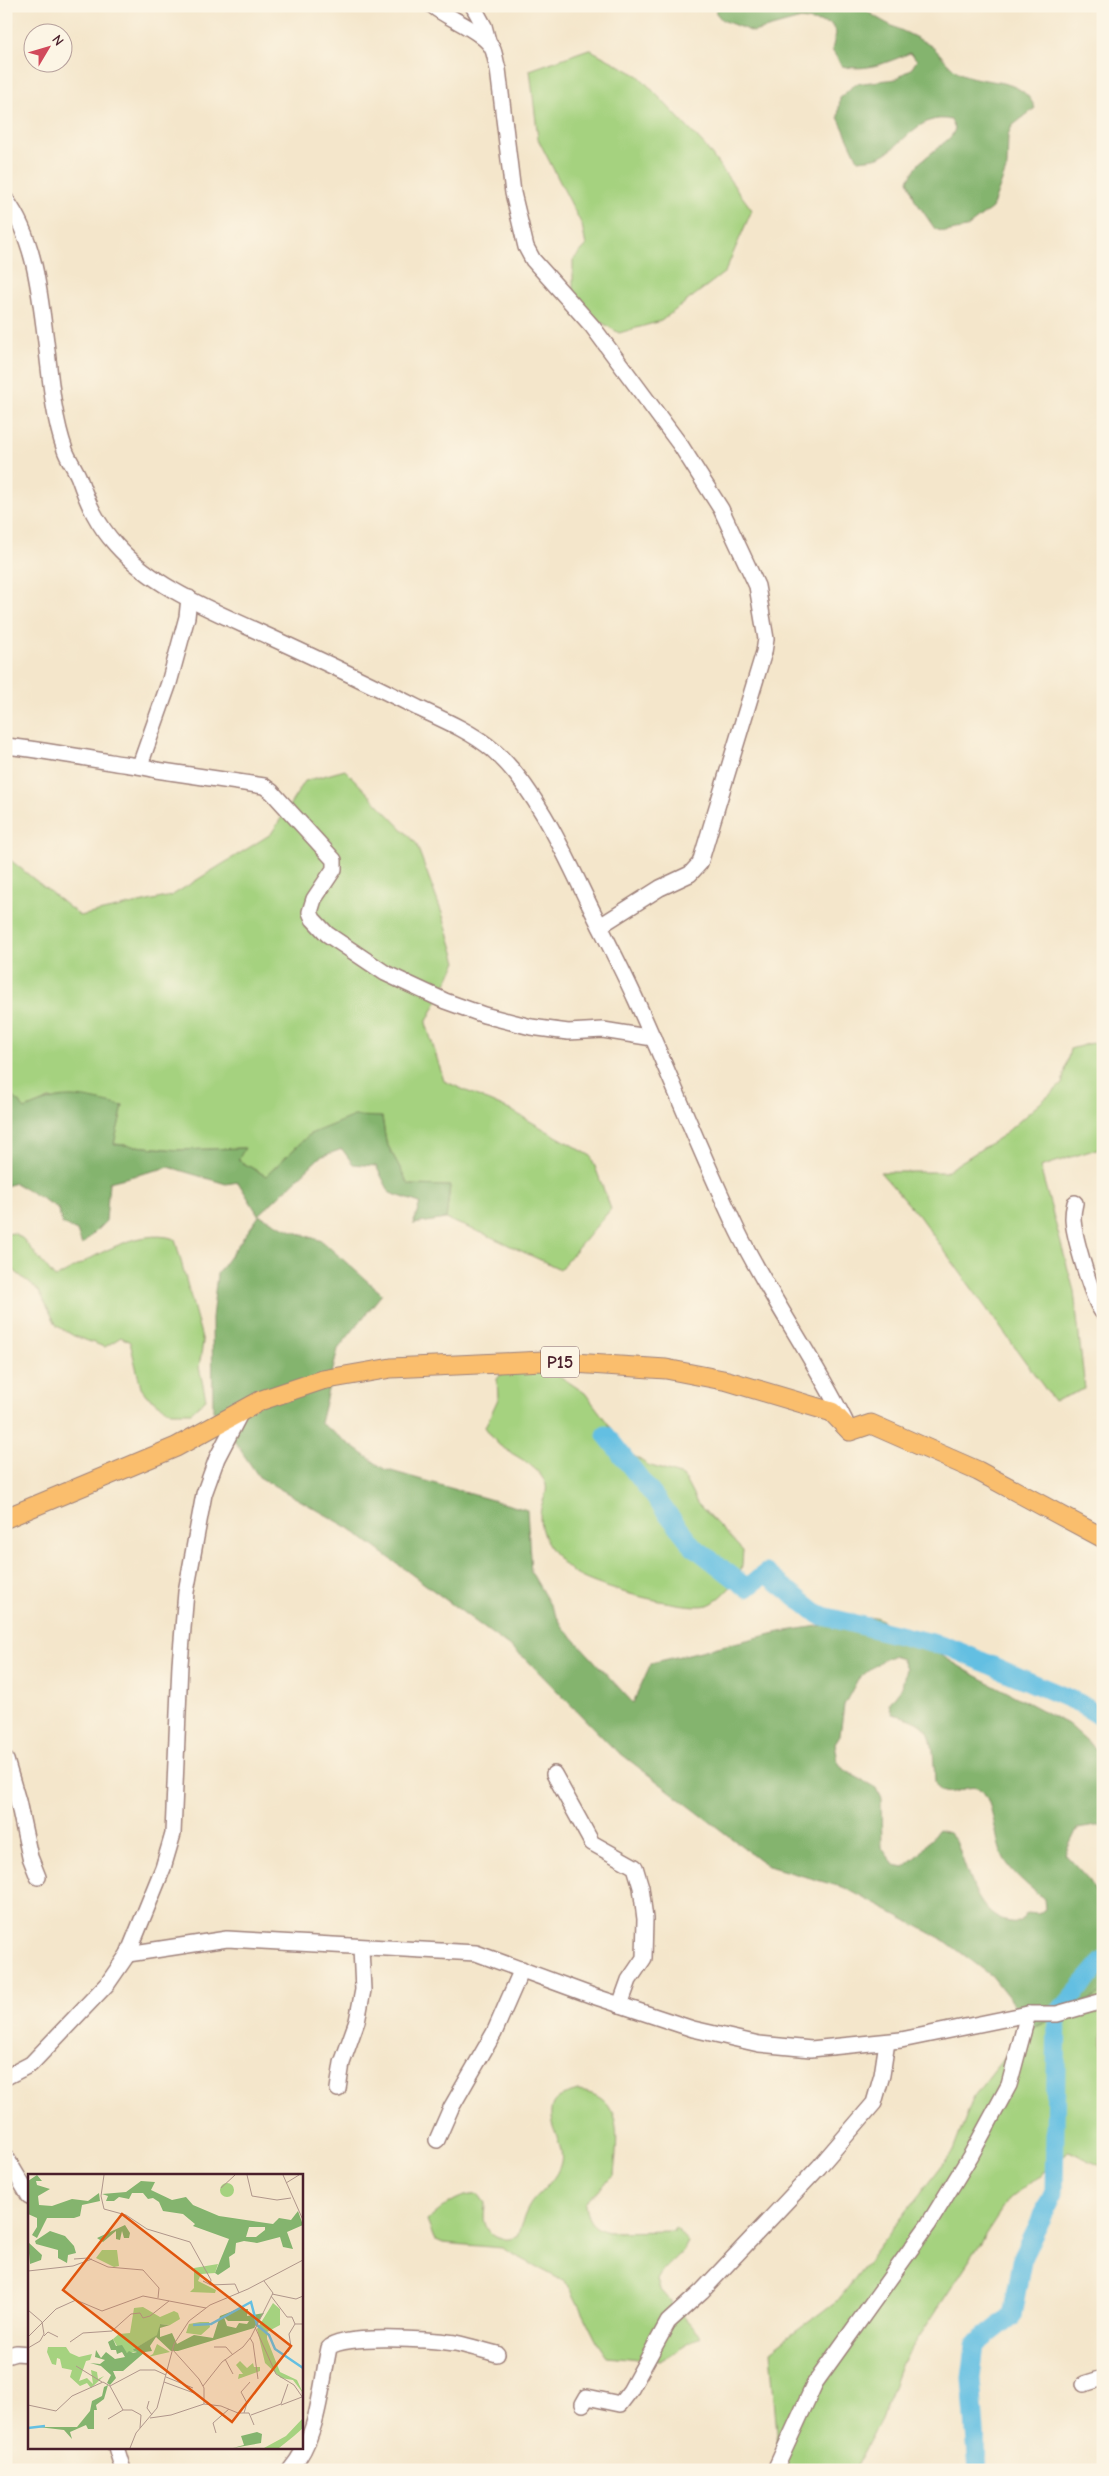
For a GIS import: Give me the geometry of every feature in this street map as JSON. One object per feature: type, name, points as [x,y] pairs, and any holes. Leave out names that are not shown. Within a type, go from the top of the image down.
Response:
[{"type":"main road","name":"P15","points":[[6,1518],[176,1447],[262,1400],[298,1386],[367,1371],[391,1368],[554,1362],[666,1370],[728,1381],[832,1412],[850,1431]]},
{"type":"main road","points":[[850,1431],[871,1424],[913,1440],[1024,1494],[1103,1538]]},
{"type":"street","points":[[433,6],[488,41]]},
{"type":"street","points":[[473,6],[484,26],[498,69],[513,193],[526,247],[533,260],[592,326],[696,468],[721,509],[745,558],[757,586],[765,628],[766,639],[758,677],[700,863],[690,874],[660,888],[600,926]]},
{"type":"street","points":[[6,200],[23,229],[32,254],[58,421],[66,452],[77,473],[87,505],[116,546],[139,566],[189,598],[365,681],[461,729],[492,749],[523,783],[546,822],[600,926],[653,1038],[699,1149],[739,1234],[760,1273],[823,1378],[850,1431]]},
{"type":"street","points":[[140,765],[169,683],[187,617],[189,598]]},
{"type":"street","points":[[6,746],[140,765],[156,770],[260,785],[268,788],[334,860],[334,869],[312,905],[310,912],[317,925],[385,973],[445,1001],[484,1015],[531,1027],[568,1032],[603,1030],[653,1038]]},
{"type":"street","points":[[1075,1202],[1074,1225],[1100,1304]]},
{"type":"street","points":[[6,2078],[31,2064],[108,1983],[128,1954],[163,1868],[174,1834],[180,1664],[186,1592],[204,1494],[217,1458],[242,1410]]},
{"type":"street","points":[[6,1760],[18,1801],[30,1857],[38,1878]]},
{"type":"street","points":[[554,1774],[592,1843],[635,1867],[641,1888],[645,1919],[644,1958],[629,1980],[620,2005]]},
{"type":"street","points":[[128,1954],[227,1939],[361,1948],[476,1952],[620,2005],[693,2028],[759,2044],[811,2049],[887,2042],[1028,2014],[1057,2014],[1103,2001]]},
{"type":"street","points":[[338,2089],[342,2063],[357,2021],[363,1990],[361,1948]]},
{"type":"street","points":[[436,2140],[456,2099],[494,2033],[522,1969]]},
{"type":"street","points":[[775,2470],[815,2383],[928,2225],[976,2146],[1009,2085],[1028,2014]]},
{"type":"street","points":[[583,2404],[586,2397],[620,2404],[630,2391],[668,2322],[702,2291],[819,2167],[874,2103],[882,2075],[887,2042]]},
{"type":"street","points":[[6,2157],[28,2194]]},
{"type":"street","points":[[290,2470],[300,2459],[315,2426],[329,2348],[336,2342],[373,2338],[454,2343],[497,2354]]},
{"type":"street","points":[[6,2356],[16,2353],[28,2354]]},
{"type":"street","points":[[1084,2384],[1103,2378]]},
{"type":"street","points":[[116,2448],[123,2470]]},
{"type":"green space","points":[[716,6],[861,6],[886,23],[931,46],[958,72],[972,77],[1003,83],[1022,91],[1035,108],[1012,126],[1008,135],[1007,167],[992,208],[966,228],[945,232],[935,229],[915,200],[908,180],[919,163],[951,137],[955,129],[951,120],[940,119],[930,121],[912,131],[881,156],[858,160],[838,117],[840,98],[855,84],[896,79],[912,68],[917,60],[910,53],[869,67],[851,68],[842,66],[832,50],[836,33],[831,24],[801,19],[753,32],[722,20],[716,13]]},
{"type":"green space","points":[[589,49],[639,76],[705,146],[752,210],[725,272],[661,321],[619,333],[573,305],[573,260],[586,246],[582,225],[538,139],[530,70]]},
{"type":"green space","points":[[345,770],[416,843],[443,916],[457,962],[426,1023],[444,1081],[514,1112],[591,1156],[611,1209],[560,1269],[487,1235],[446,1219],[450,1186],[409,1185],[386,1142],[382,1117],[310,1134],[266,1176],[238,1160],[244,1148],[178,1150],[114,1144],[123,1106],[49,1099],[25,1109],[12,1095],[6,1094],[6,848],[9,859],[80,916],[171,896],[271,834],[305,781]]},
{"type":"green space","points":[[1103,1040],[1103,1147],[1040,1167],[1074,1291],[1085,1389],[1054,1401],[919,1216],[880,1172],[945,1172],[1002,1136],[1062,1084],[1070,1049]]},
{"type":"green space","points":[[6,1094],[12,1095],[25,1109],[63,1097],[84,1098],[123,1106],[114,1144],[178,1150],[245,1148],[238,1160],[266,1176],[310,1134],[354,1116],[382,1117],[386,1142],[409,1185],[450,1186],[446,1219],[413,1224],[420,1203],[390,1193],[376,1166],[353,1164],[342,1149],[320,1157],[259,1215],[292,1231],[322,1241],[382,1294],[338,1349],[320,1423],[384,1469],[527,1510],[531,1572],[563,1627],[633,1703],[651,1663],[780,1632],[876,1617],[971,1673],[1068,1724],[1103,1755],[1103,1825],[1077,1829],[1065,1854],[1090,1881],[1103,1907],[1103,1993],[1023,2033],[1014,2004],[992,1976],[944,1940],[845,1888],[768,1866],[612,1747],[526,1659],[349,1528],[259,1477],[213,1410],[212,1318],[217,1274],[259,1216],[238,1182],[226,1184],[169,1167],[109,1182],[106,1221],[82,1245],[77,1231],[62,1224],[58,1208],[15,1183],[6,1186]],"holes":[[[892,1656],[902,1659],[906,1668],[902,1687],[889,1704],[892,1714],[921,1724],[930,1736],[935,1783],[941,1790],[951,1792],[975,1788],[981,1790],[985,1795],[1004,1859],[1020,1878],[1044,1899],[1045,1909],[1038,1914],[1027,1913],[1020,1922],[1006,1921],[994,1916],[977,1895],[956,1841],[949,1833],[938,1830],[920,1854],[904,1867],[894,1865],[882,1848],[881,1799],[876,1788],[844,1770],[838,1762],[835,1743],[840,1735],[844,1705],[858,1679],[882,1660]]]},
{"type":"green space","points":[[14,1233],[23,1239],[55,1278],[113,1247],[129,1241],[160,1236],[175,1239],[203,1342],[199,1367],[206,1399],[191,1412],[171,1412],[147,1396],[141,1388],[130,1342],[121,1337],[105,1347],[74,1336],[57,1326],[39,1291],[6,1264],[6,1234]]},
{"type":"green space","points":[[537,1367],[558,1375],[585,1393],[631,1454],[648,1465],[683,1476],[697,1503],[743,1551],[742,1565],[738,1577],[731,1587],[717,1600],[708,1605],[696,1606],[637,1596],[595,1583],[580,1576],[570,1570],[557,1557],[547,1542],[541,1526],[541,1508],[546,1491],[544,1480],[529,1464],[499,1445],[485,1427],[498,1399],[497,1379],[506,1369]]},
{"type":"green space","points":[[1103,1993],[1103,2167],[1069,2151],[1009,2200],[902,2363],[881,2419],[854,2470],[780,2470],[770,2351],[839,2299],[953,2151],[974,2096],[1023,2033]]},
{"type":"green space","points":[[578,2091],[593,2095],[604,2101],[611,2111],[617,2134],[614,2175],[585,2203],[591,2222],[603,2231],[609,2232],[674,2231],[672,2229],[675,2228],[688,2242],[681,2253],[657,2280],[660,2290],[701,2336],[660,2361],[607,2356],[596,2340],[570,2288],[563,2281],[502,2248],[443,2243],[434,2239],[427,2221],[457,2199],[464,2196],[479,2195],[485,2203],[484,2221],[490,2233],[502,2239],[517,2237],[523,2219],[532,2202],[553,2179],[561,2162],[562,2155],[551,2120],[552,2106],[559,2098]]},
{"type":"waterway","points":[[606,1435],[693,1546],[747,1588],[766,1573],[819,1615],[951,1648],[1079,1703],[1103,1718]]},
{"type":"waterway","points":[[978,2470],[971,2379],[975,2345],[1012,2316],[1023,2256],[1054,2193],[1057,2014],[1103,1961]]}]
